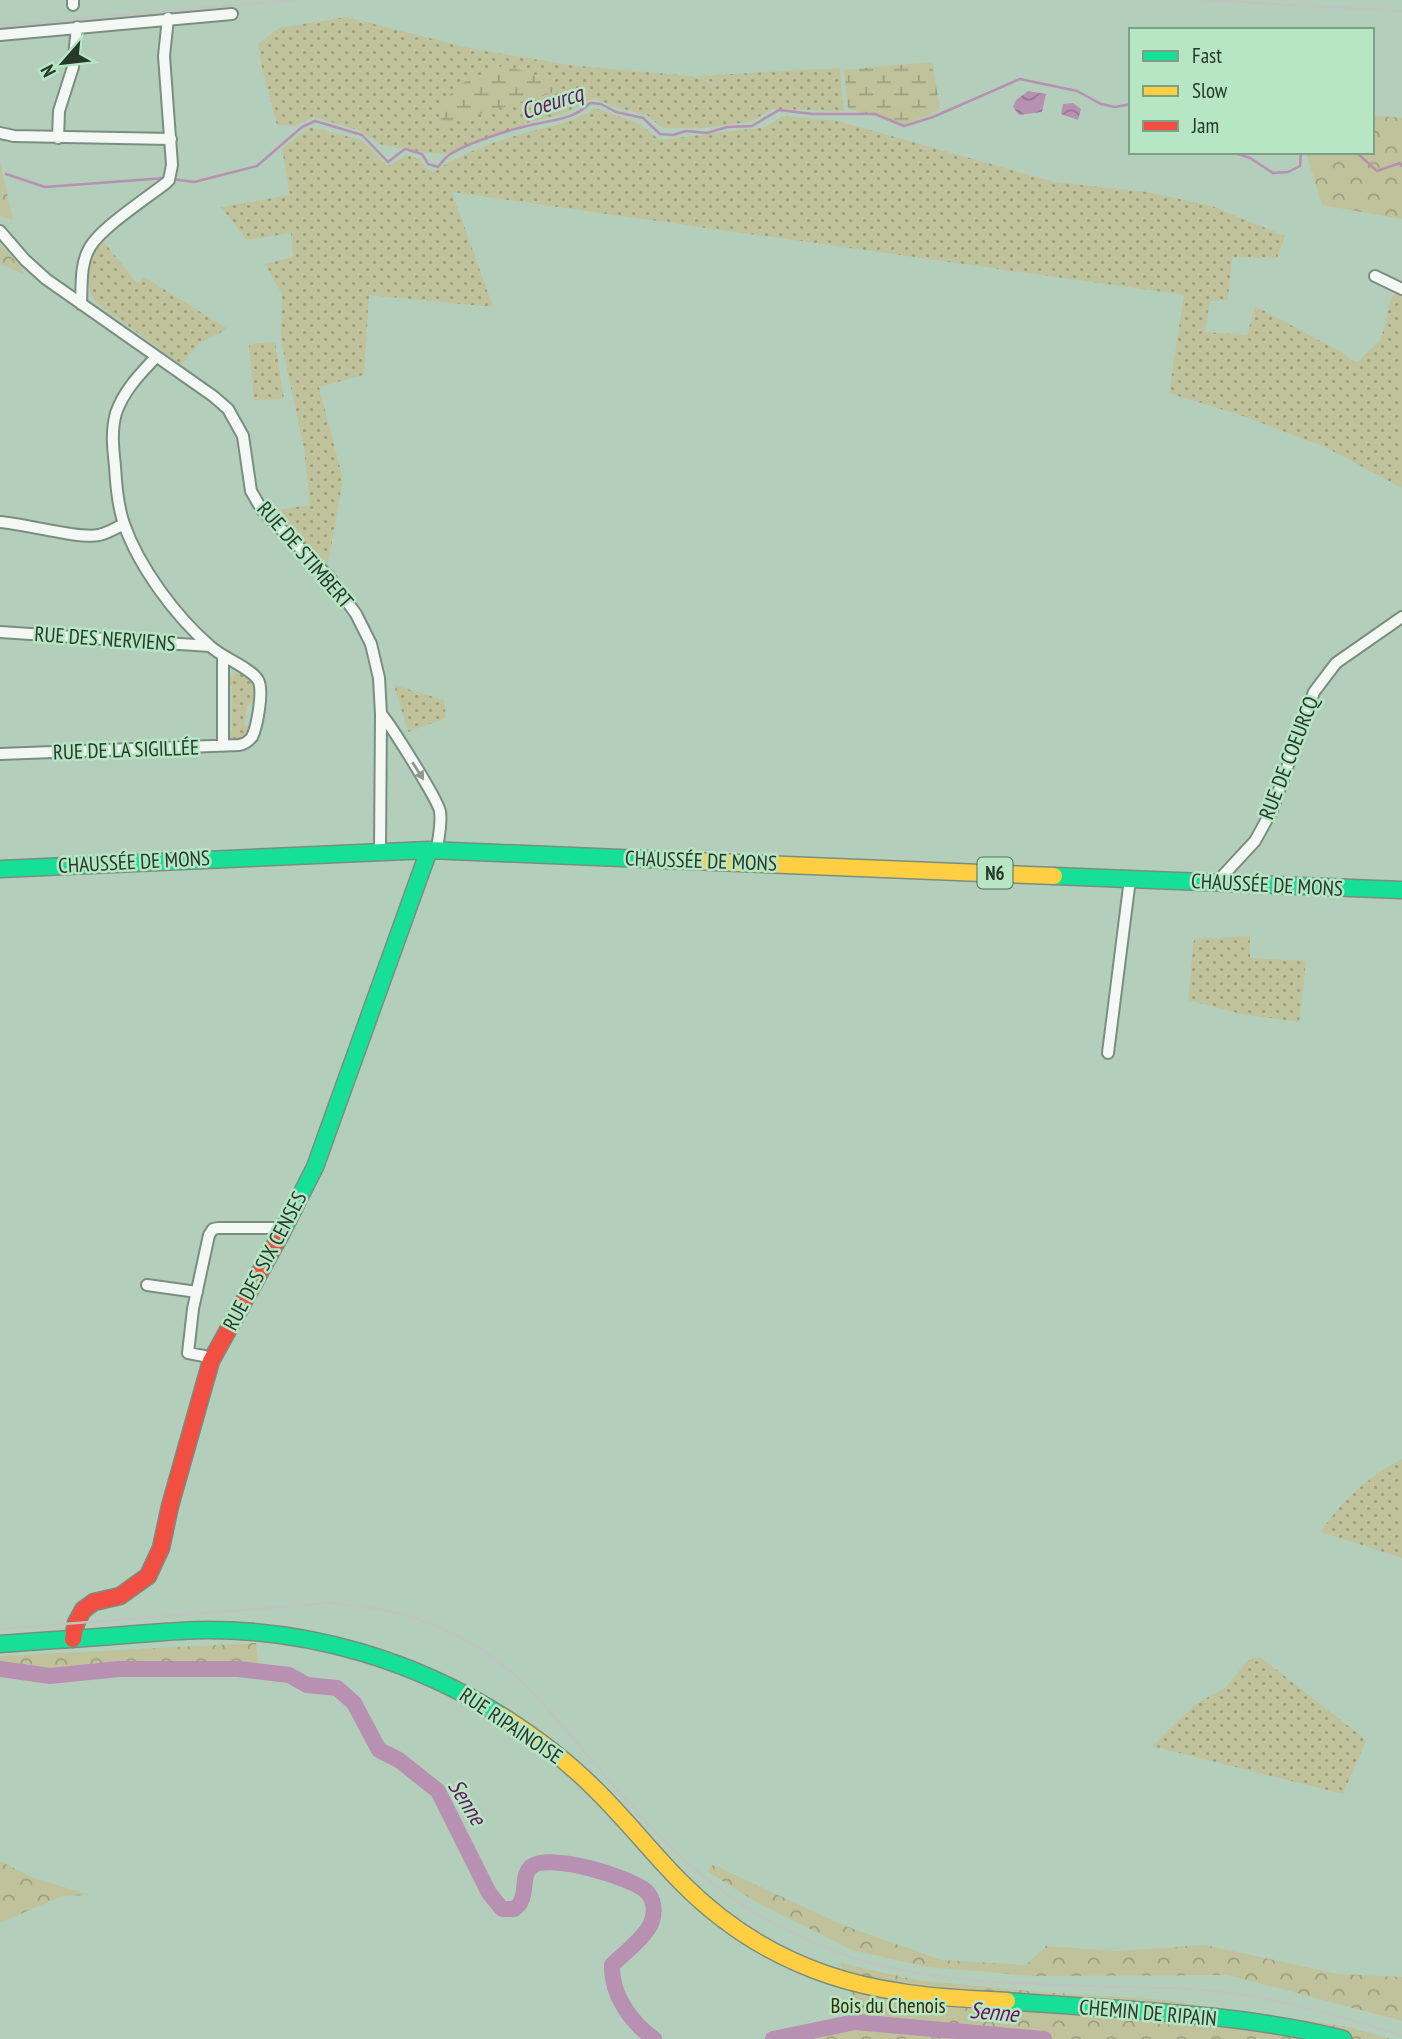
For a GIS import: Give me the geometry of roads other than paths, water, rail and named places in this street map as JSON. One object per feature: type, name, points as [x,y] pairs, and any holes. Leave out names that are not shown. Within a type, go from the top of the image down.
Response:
[{"type":"street","points":[[0,35],[232,14]]},
{"type":"street","points":[[81,304],[83,269],[89,249],[110,227],[170,178],[171,139],[163,56],[168,19]]},
{"type":"street","points":[[58,138],[59,111],[73,67],[77,27]]},
{"type":"street","points":[[0,133],[58,138],[171,139]]},
{"type":"street","name":"RUE DE STIMBERT","points":[[0,231],[34,269],[228,409],[243,436],[251,491],[262,510],[330,578],[356,614],[371,644],[379,678],[380,850]]},
{"type":"street","points":[[1375,276],[1402,289]]},
{"type":"street","points":[[156,357],[131,385],[117,412],[112,442],[115,473],[124,524],[161,591],[210,646],[223,656],[223,746]]},
{"type":"street","points":[[0,522],[23,523],[85,536],[97,535],[124,524]]},
{"type":"street","name":"RUE DE COEURCQ","points":[[1217,882],[1255,841],[1272,810],[1314,692],[1336,663],[1402,617]]},
{"type":"street","name":"RUE DES NERVIENS","points":[[0,632],[210,646]]},
{"type":"street","name":"RUE DE LA SIGILLÉE","points":[[0,754],[239,746],[251,739],[254,732],[261,688],[253,674],[223,656]]},
{"type":"street","points":[[381,714],[389,721],[415,769],[438,802],[441,813],[433,850]]},
{"type":"street","name":"CHAUSSÉE DE MONS","points":[[0,869],[380,850],[433,850],[1402,890]]},
{"type":"street","name":"RUE DES SIX CENSES","points":[[73,1639],[76,1623],[83,1610],[94,1602],[120,1596],[148,1576],[161,1548],[170,1506],[211,1361],[315,1167],[433,850]]},
{"type":"street","points":[[1108,1053],[1130,879]]},
{"type":"street","points":[[211,1361],[204,1356],[188,1353],[209,1236],[213,1229],[284,1228]]},
{"type":"street","points":[[147,1285],[197,1292]]},
{"type":"street","name":"RUE RIPAINOISE","points":[[0,1644],[210,1630],[251,1631],[343,1646],[424,1673],[498,1712],[564,1759],[683,1884],[723,1921],[787,1961],[849,1984],[904,1993],[992,2000]]},
{"type":"street","name":"CHEMIN DE RIPAIN","points":[[992,2000],[1258,2022],[1343,2039]]},
{"type":"water","points":[[1028,91],[1046,94],[1042,112],[1019,115],[1013,107],[1016,100]]},
{"type":"water","points":[[1073,103],[1081,109],[1078,120],[1061,114],[1063,104]]},
{"type":"waterway","name":"Coeurcq","points":[[172,179],[194,182],[257,166],[302,127],[315,121],[362,135],[388,162],[405,149],[422,154],[428,164],[438,167],[449,155],[467,146],[491,136],[571,115],[590,103],[643,118],[660,134],[673,135],[686,131],[707,133],[727,127],[752,126],[779,110],[813,114],[875,114],[904,126],[933,117],[1020,79],[1077,91],[1101,104],[1115,107],[1129,104]]},
{"type":"waterway","name":"Coeurcq","points":[[1238,154],[1250,158],[1273,173],[1288,172],[1300,166],[1301,154]]},
{"type":"waterway","name":"Coeurcq","points":[[1358,154],[1377,171],[1400,163],[1402,166]]},
{"type":"waterway","name":"Coeurcq","points":[[6,174],[45,187],[165,178]]},
{"type":"waterway","name":"Senne","points":[[0,1669],[50,1676],[119,1669],[238,1669],[289,1675],[307,1685],[337,1688],[354,1703],[379,1750],[399,1760],[438,1791],[489,1893],[502,1909],[514,1909],[519,1905],[529,1870],[542,1863],[556,1862],[590,1868],[624,1879],[646,1891],[653,1905],[650,1926],[612,1965],[615,1987],[624,2007],[654,2039]]},
{"type":"waterway","name":"Senne","points":[[773,2039],[855,2022],[1044,2039]]},
{"type":"railway","points":[[0,26],[294,0]]},
{"type":"railway","points":[[1203,0],[1402,11]]},
{"type":"railway","points":[[0,1629],[331,1603],[402,1614],[453,1633],[501,1663],[542,1702],[643,1819],[689,1864],[741,1904],[818,1945],[870,1963],[962,1979],[1024,1984],[1189,1989],[1238,1994],[1309,2009],[1402,2036]]},
{"type":"park label","name":"Bois du Chenois","points":[[888,2006]]}]
